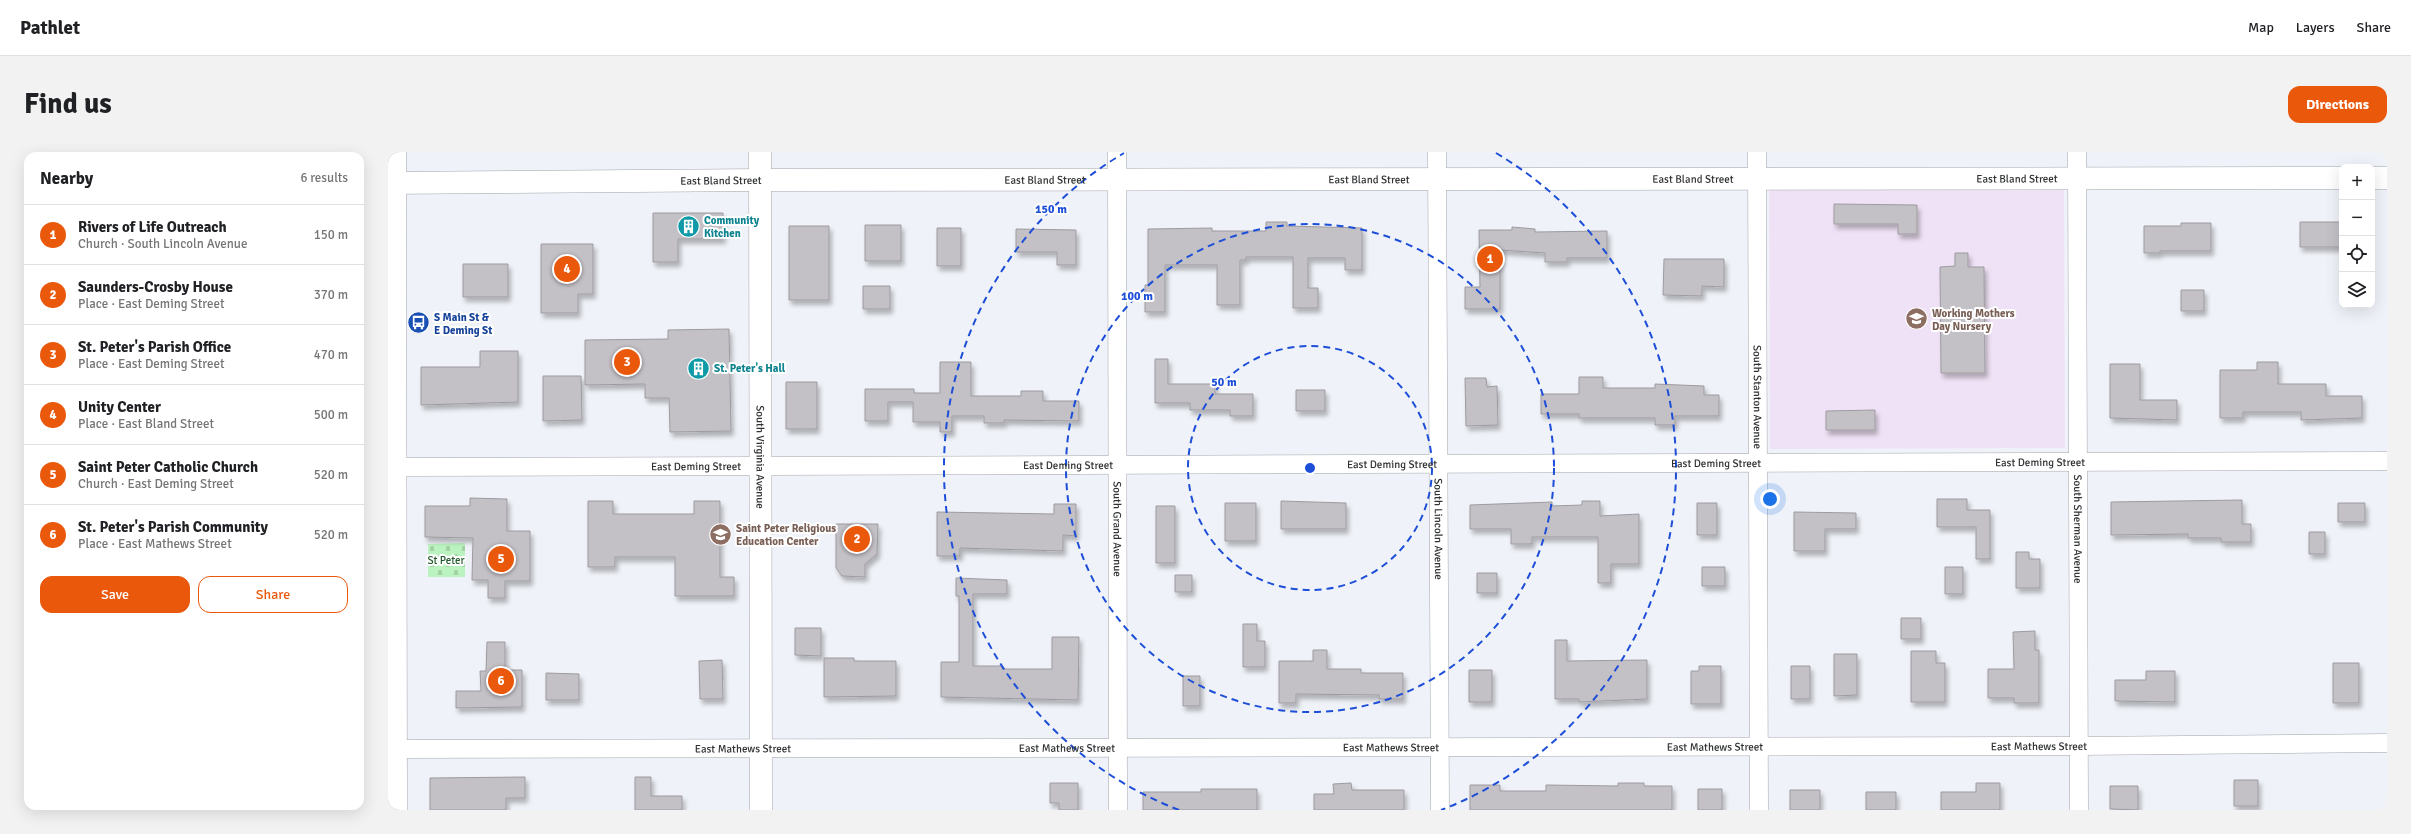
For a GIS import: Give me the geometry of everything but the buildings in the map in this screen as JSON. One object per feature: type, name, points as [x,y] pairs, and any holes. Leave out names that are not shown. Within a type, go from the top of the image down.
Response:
[{"type":"street","points":[[395,152],[392,183],[392,749],[396,810]]},
{"type":"street","name":"South Virginia Avenue","points":[[760,152],[762,464],[761,810]]},
{"type":"street","name":"South Grand Avenue","points":[[1117,152],[1118,810]]},
{"type":"street","name":"South Lincoln Avenue","points":[[1437,152],[1440,463],[1440,810]]},
{"type":"street","name":"South Stanton Avenue","points":[[1757,152],[1759,462],[1758,810]]},
{"type":"street","name":"South Sherman Avenue","points":[[2077,152],[2079,810]]},
{"type":"street","name":"East Bland Street","points":[[392,183],[760,180],[1117,182],[1437,179],[2077,180],[2339,178]]},
{"type":"street","points":[[2375,178],[2387,178]]},
{"type":"street","name":"East Deming Street","points":[[392,467],[762,464],[1117,466],[1440,463],[2387,461]]},
{"type":"street","name":"East Mathews Street","points":[[392,749],[761,746],[2079,746],[2387,743]]},
{"type":"shaded area","name":"Working Mothers Day Nursery","points":[[2064,189],[2065,448],[1770,449],[1769,190]]},
{"type":"green space","name":"St Peter","points":[[465,543],[465,577],[428,577],[428,544]]},
{"type":"place","name":"Community Kitchen","points":[[688,226]]},
{"type":"place","name":"Rivers of Life Outreach","points":[[1490,259]]},
{"type":"place","name":"Unity Center","points":[[567,269]]},
{"type":"place","name":"Working Mothers Day Nursery","points":[[1917,319]]},
{"type":"place","name":"S Main St & E Deming St","points":[[419,323]]},
{"type":"place","name":"St. Peter's Parish Office","points":[[627,362]]},
{"type":"place","name":"St. Peter's Hall","points":[[699,368]]},
{"type":"place","name":"Saint Peter Religious Education Center","points":[[720,534]]},
{"type":"place","name":"Saunders-Crosby House","points":[[857,539]]},
{"type":"place","name":"Saint Peter Catholic Church","points":[[501,559]]},
{"type":"place","name":"St. Peter's Parish Community","points":[[501,681]]}]
